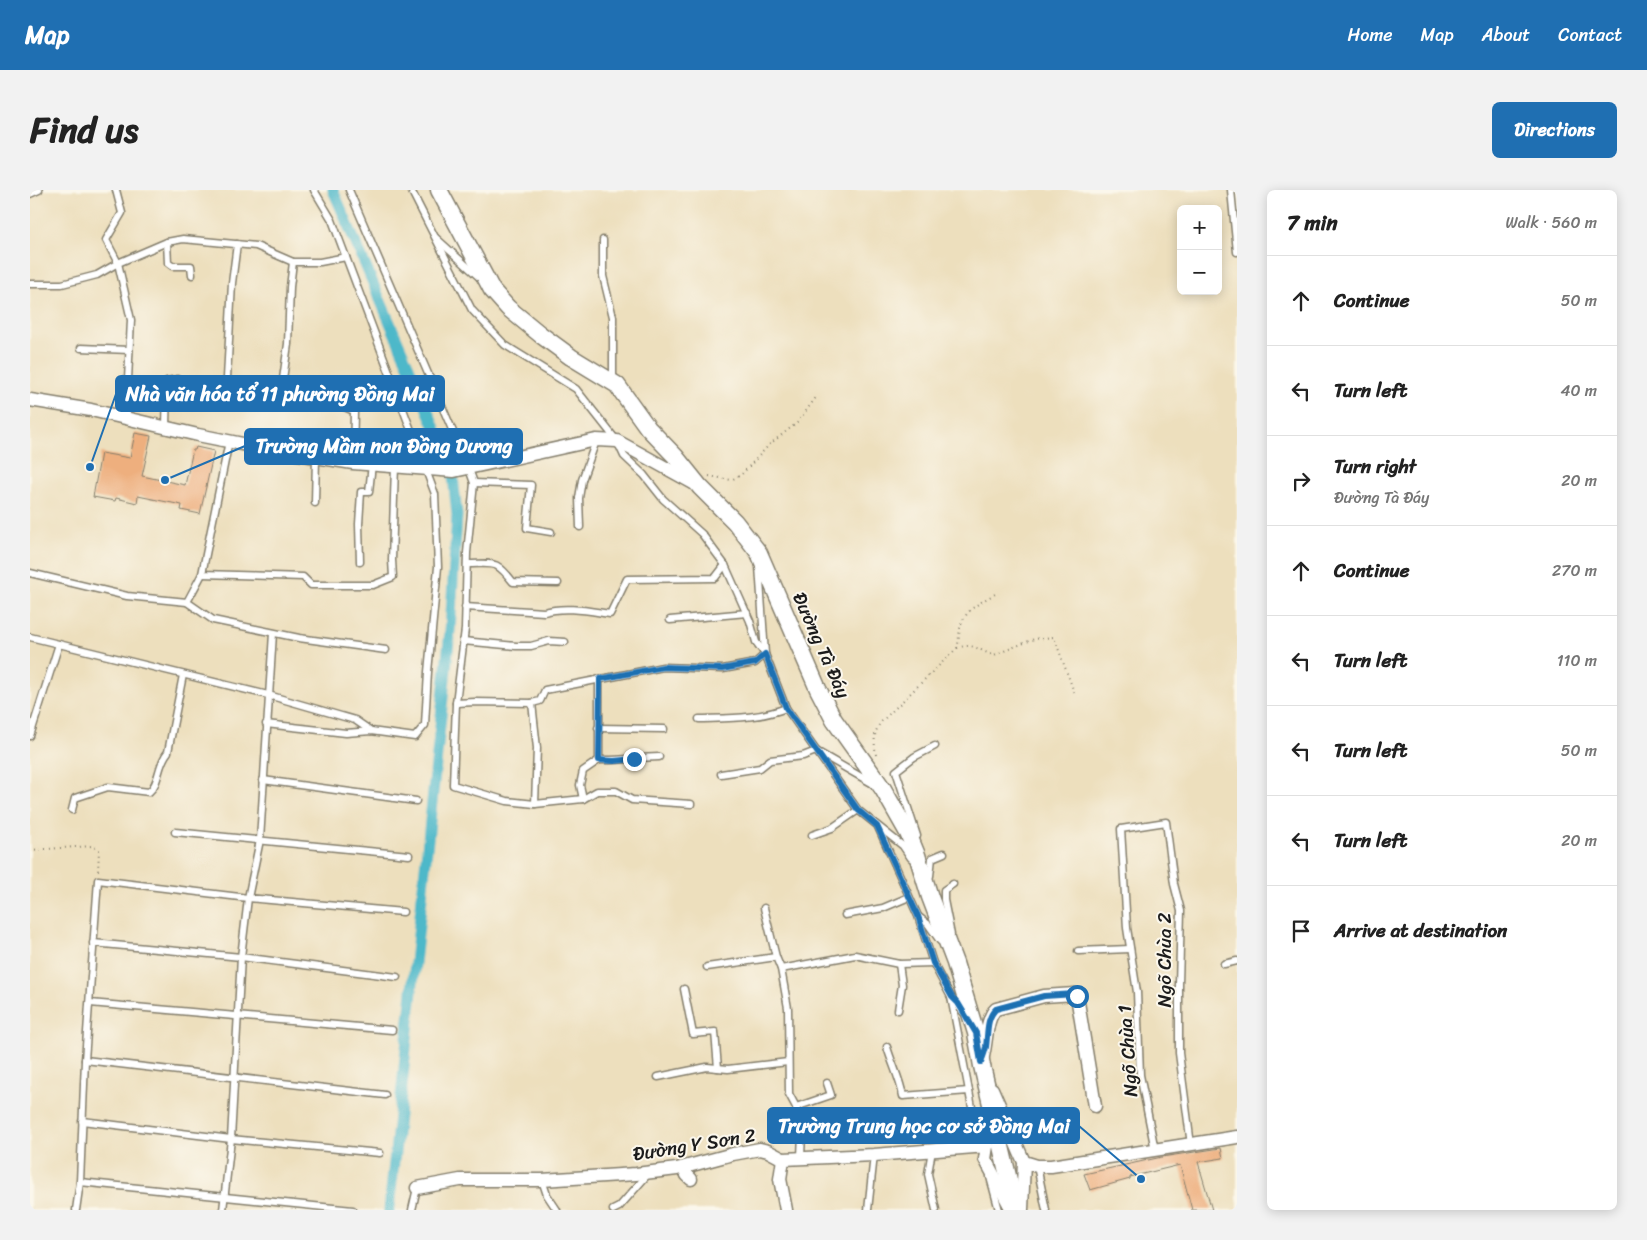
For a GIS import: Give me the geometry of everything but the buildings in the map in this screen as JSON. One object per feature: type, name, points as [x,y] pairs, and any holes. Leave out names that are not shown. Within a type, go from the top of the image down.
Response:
[{"type":"street","name":"Đường Tà Đáy","points":[[439,190],[492,290],[508,308],[541,335],[571,357],[617,385],[648,428],[702,480],[759,553],[818,690],[834,720],[883,789],[908,833],[954,959],[976,1033],[982,1064],[1020,1210]]},
{"type":"street","points":[[30,400],[92,410],[166,428],[316,457],[353,463],[425,469],[454,471],[469,469],[596,440],[617,441],[702,480]]},
{"type":"street","points":[[1020,1210],[1031,1164],[982,1064],[991,1013],[996,1009],[1044,996],[1075,994],[1095,1106]]},
{"type":"street","points":[[1031,1164],[1051,1166],[1237,1137]]},
{"type":"street","points":[[987,1146],[985,1159],[1020,1210]]},
{"type":"street","name":"Đường Y Sơn 2","points":[[417,1188],[460,1180],[542,1180],[649,1172],[687,1173],[733,1154],[760,1149],[783,1159],[987,1146]]},
{"type":"street","points":[[783,1159],[780,1179],[786,1210]]},
{"type":"lane","points":[[30,194],[39,190]]},
{"type":"lane","points":[[116,190],[122,213],[106,240],[118,263],[131,320],[126,419]]},
{"type":"lane","points":[[266,724],[346,733],[371,730],[415,737],[425,725],[438,567],[435,494],[332,220],[314,190]]},
{"type":"lane","points":[[349,190],[474,483],[467,564],[466,607],[456,703],[453,785],[506,801],[535,804],[583,799],[597,791],[616,790],[632,800],[691,804]]},
{"type":"lane","points":[[411,190],[472,310],[505,345],[576,389],[617,441],[624,456],[644,475],[663,499],[702,534],[726,565],[747,614],[756,642],[765,654],[786,708],[858,810],[903,846],[914,861],[919,861],[917,836],[896,771],[914,757],[935,746]]},
{"type":"lane","points":[[1231,190],[1237,252]]},
{"type":"lane","points":[[433,235],[492,290]]},
{"type":"lane","points":[[30,284],[62,284],[97,275],[118,263],[167,242],[183,240],[256,246],[293,262],[320,262],[346,257]]},
{"type":"lane","points":[[603,240],[603,276],[612,317],[613,382]]},
{"type":"lane","points":[[167,242],[168,263],[172,266],[191,266],[192,275]]},
{"type":"lane","points":[[227,378],[232,283],[237,244]]},
{"type":"lane","points":[[281,393],[288,344],[293,262]]},
{"type":"lane","points":[[82,348],[129,350]]},
{"type":"lane","points":[[166,428],[167,381],[178,379]]},
{"type":"lane","points":[[328,400],[354,411],[353,463]]},
{"type":"lane","points":[[580,527],[582,480],[596,440]]},
{"type":"lane","points":[[187,602],[202,574],[229,441]]},
{"type":"lane","points":[[315,503],[316,457]]},
{"type":"lane","points":[[360,562],[359,524],[361,492],[369,492],[372,464]]},
{"type":"lane","points":[[202,574],[303,577],[311,585],[373,585],[393,577],[395,466]]},
{"type":"lane","points":[[474,483],[530,485],[527,528],[551,532]]},
{"type":"lane","points":[[759,553],[765,654]]},
{"type":"lane","points":[[467,564],[497,564],[513,582],[558,583]]},
{"type":"lane","points":[[466,607],[544,612],[554,609],[585,610],[610,614],[626,579],[715,578],[726,565]]},
{"type":"lane","points":[[30,573],[127,596],[187,602],[213,620],[273,633],[386,650]]},
{"type":"lane","points":[[670,620],[747,614]]},
{"type":"lane","points":[[223,1210],[230,1139],[241,958],[248,898],[260,840],[273,633]]},
{"type":"lane","points":[[30,637],[268,695],[355,720],[371,730]]},
{"type":"lane","points":[[463,641],[516,646],[531,646],[549,641],[565,642]]},
{"type":"lane","points":[[30,736],[59,644]]},
{"type":"lane","points":[[456,703],[532,703],[540,701],[544,690],[663,667],[722,669],[755,663],[765,654]]},
{"type":"lane","points":[[72,810],[74,798],[108,787],[149,792],[155,787],[162,759],[168,752],[183,675]]},
{"type":"lane","points":[[599,760],[600,679]]},
{"type":"lane","points":[[532,703],[537,748],[535,804]]},
{"type":"lane","points":[[699,719],[749,718],[772,714],[786,708]]},
{"type":"lane","points":[[598,728],[664,729]]},
{"type":"lane","points":[[720,774],[760,768],[770,760],[803,756],[816,751]]},
{"type":"lane","points":[[816,751],[855,775],[883,789]]},
{"type":"lane","points":[[583,799],[580,785],[583,771],[599,760],[614,761],[659,757]]},
{"type":"lane","points":[[263,780],[416,801]]},
{"type":"lane","points":[[812,835],[832,828],[858,810]]},
{"type":"lane","name":"Ngõ Chùa 2","points":[[1121,828],[1166,822],[1174,884],[1181,911],[1178,984],[1179,1053],[1191,1145]]},
{"type":"lane","points":[[877,826],[918,916],[933,963],[952,997],[958,1003],[976,1033]]},
{"type":"lane","name":"Ngõ Chùa 1","points":[[1121,828],[1127,928],[1138,992],[1140,1075],[1155,1150]]},
{"type":"lane","points":[[175,832],[409,855]]},
{"type":"lane","points":[[930,897],[930,861],[932,858],[944,853]]},
{"type":"lane","points":[[76,1210],[80,1182],[85,1060],[98,880],[248,898],[403,912]]},
{"type":"lane","points":[[953,884],[944,890],[954,959]]},
{"type":"lane","points":[[845,915],[883,908],[909,897]]},
{"type":"lane","points":[[764,908],[776,957],[781,969],[788,1008],[790,1094],[802,1131],[801,1158]]},
{"type":"lane","points":[[918,916],[928,924],[954,959]]},
{"type":"lane","points":[[93,942],[397,977]]},
{"type":"lane","points":[[1078,951],[1130,949]]},
{"type":"lane","points":[[781,969],[855,955],[899,964],[933,963]]},
{"type":"lane","points":[[707,966],[776,957]]},
{"type":"lane","points":[[1224,964],[1237,961]]},
{"type":"lane","points":[[898,1010],[902,984],[899,964]]},
{"type":"lane","points":[[684,989],[693,1034],[715,1032],[718,1068]]},
{"type":"lane","points":[[952,997],[952,1006],[975,1124],[987,1146]]},
{"type":"lane","points":[[90,1003],[392,1030]]},
{"type":"lane","points":[[887,1047],[892,1066],[901,1081],[903,1096],[969,1091]]},
{"type":"lane","points":[[85,1060],[385,1095]]},
{"type":"lane","points":[[658,1077],[707,1067],[728,1069],[788,1062]]},
{"type":"lane","points":[[796,1108],[831,1094],[827,1083]]},
{"type":"lane","points":[[82,1121],[230,1139],[380,1153]]},
{"type":"lane","points":[[932,1150],[928,1174],[936,1210]]},
{"type":"lane","points":[[868,1210],[874,1154]]},
{"type":"lane","points":[[985,1159],[999,1210]]},
{"type":"lane","points":[[1031,1164],[1046,1210]]},
{"type":"lane","points":[[613,1210],[619,1207],[649,1172]]},
{"type":"lane","points":[[542,1180],[547,1195],[557,1210]]},
{"type":"lane","points":[[80,1182],[353,1210]]},
{"type":"lane","name":"Đường Y Sơn 2","points":[[412,1210],[417,1188]]},
{"type":"path","points":[[702,480],[735,478],[770,444],[797,423],[817,396]]},
{"type":"path","points":[[957,648],[963,620],[984,600],[995,594]]},
{"type":"path","points":[[872,774],[877,760],[874,739],[875,730],[880,722],[957,648],[965,645],[976,647],[994,655],[1034,639],[1054,637],[1074,692]]},
{"type":"path","points":[[30,850],[92,846],[99,850],[98,880]]},
{"type":"waterway","points":[[333,190],[448,462]]},
{"type":"waterway","points":[[389,1210],[450,631],[457,515],[453,476]]},
{"type":"place","name":"Nhà văn hóa tổ 11 phường Đồng Mai","points":[[90,467]]},
{"type":"place","name":"Trường Mầm non Đồng Dương","points":[[165,480]]},
{"type":"place","name":"Trường Trung học cơ sở Đồng Mai","points":[[1141,1179]]},
{"type":"route","points":[[634,759],[599,760],[600,679],[663,667],[722,669],[755,663],[765,654],[786,708],[826,766],[843,786],[858,810],[877,826],[918,916],[933,963],[952,997],[958,1003],[976,1033],[981,1062],[986,1049],[989,1020],[991,1013],[996,1009],[1044,996],[1075,994],[1077,996]]}]
